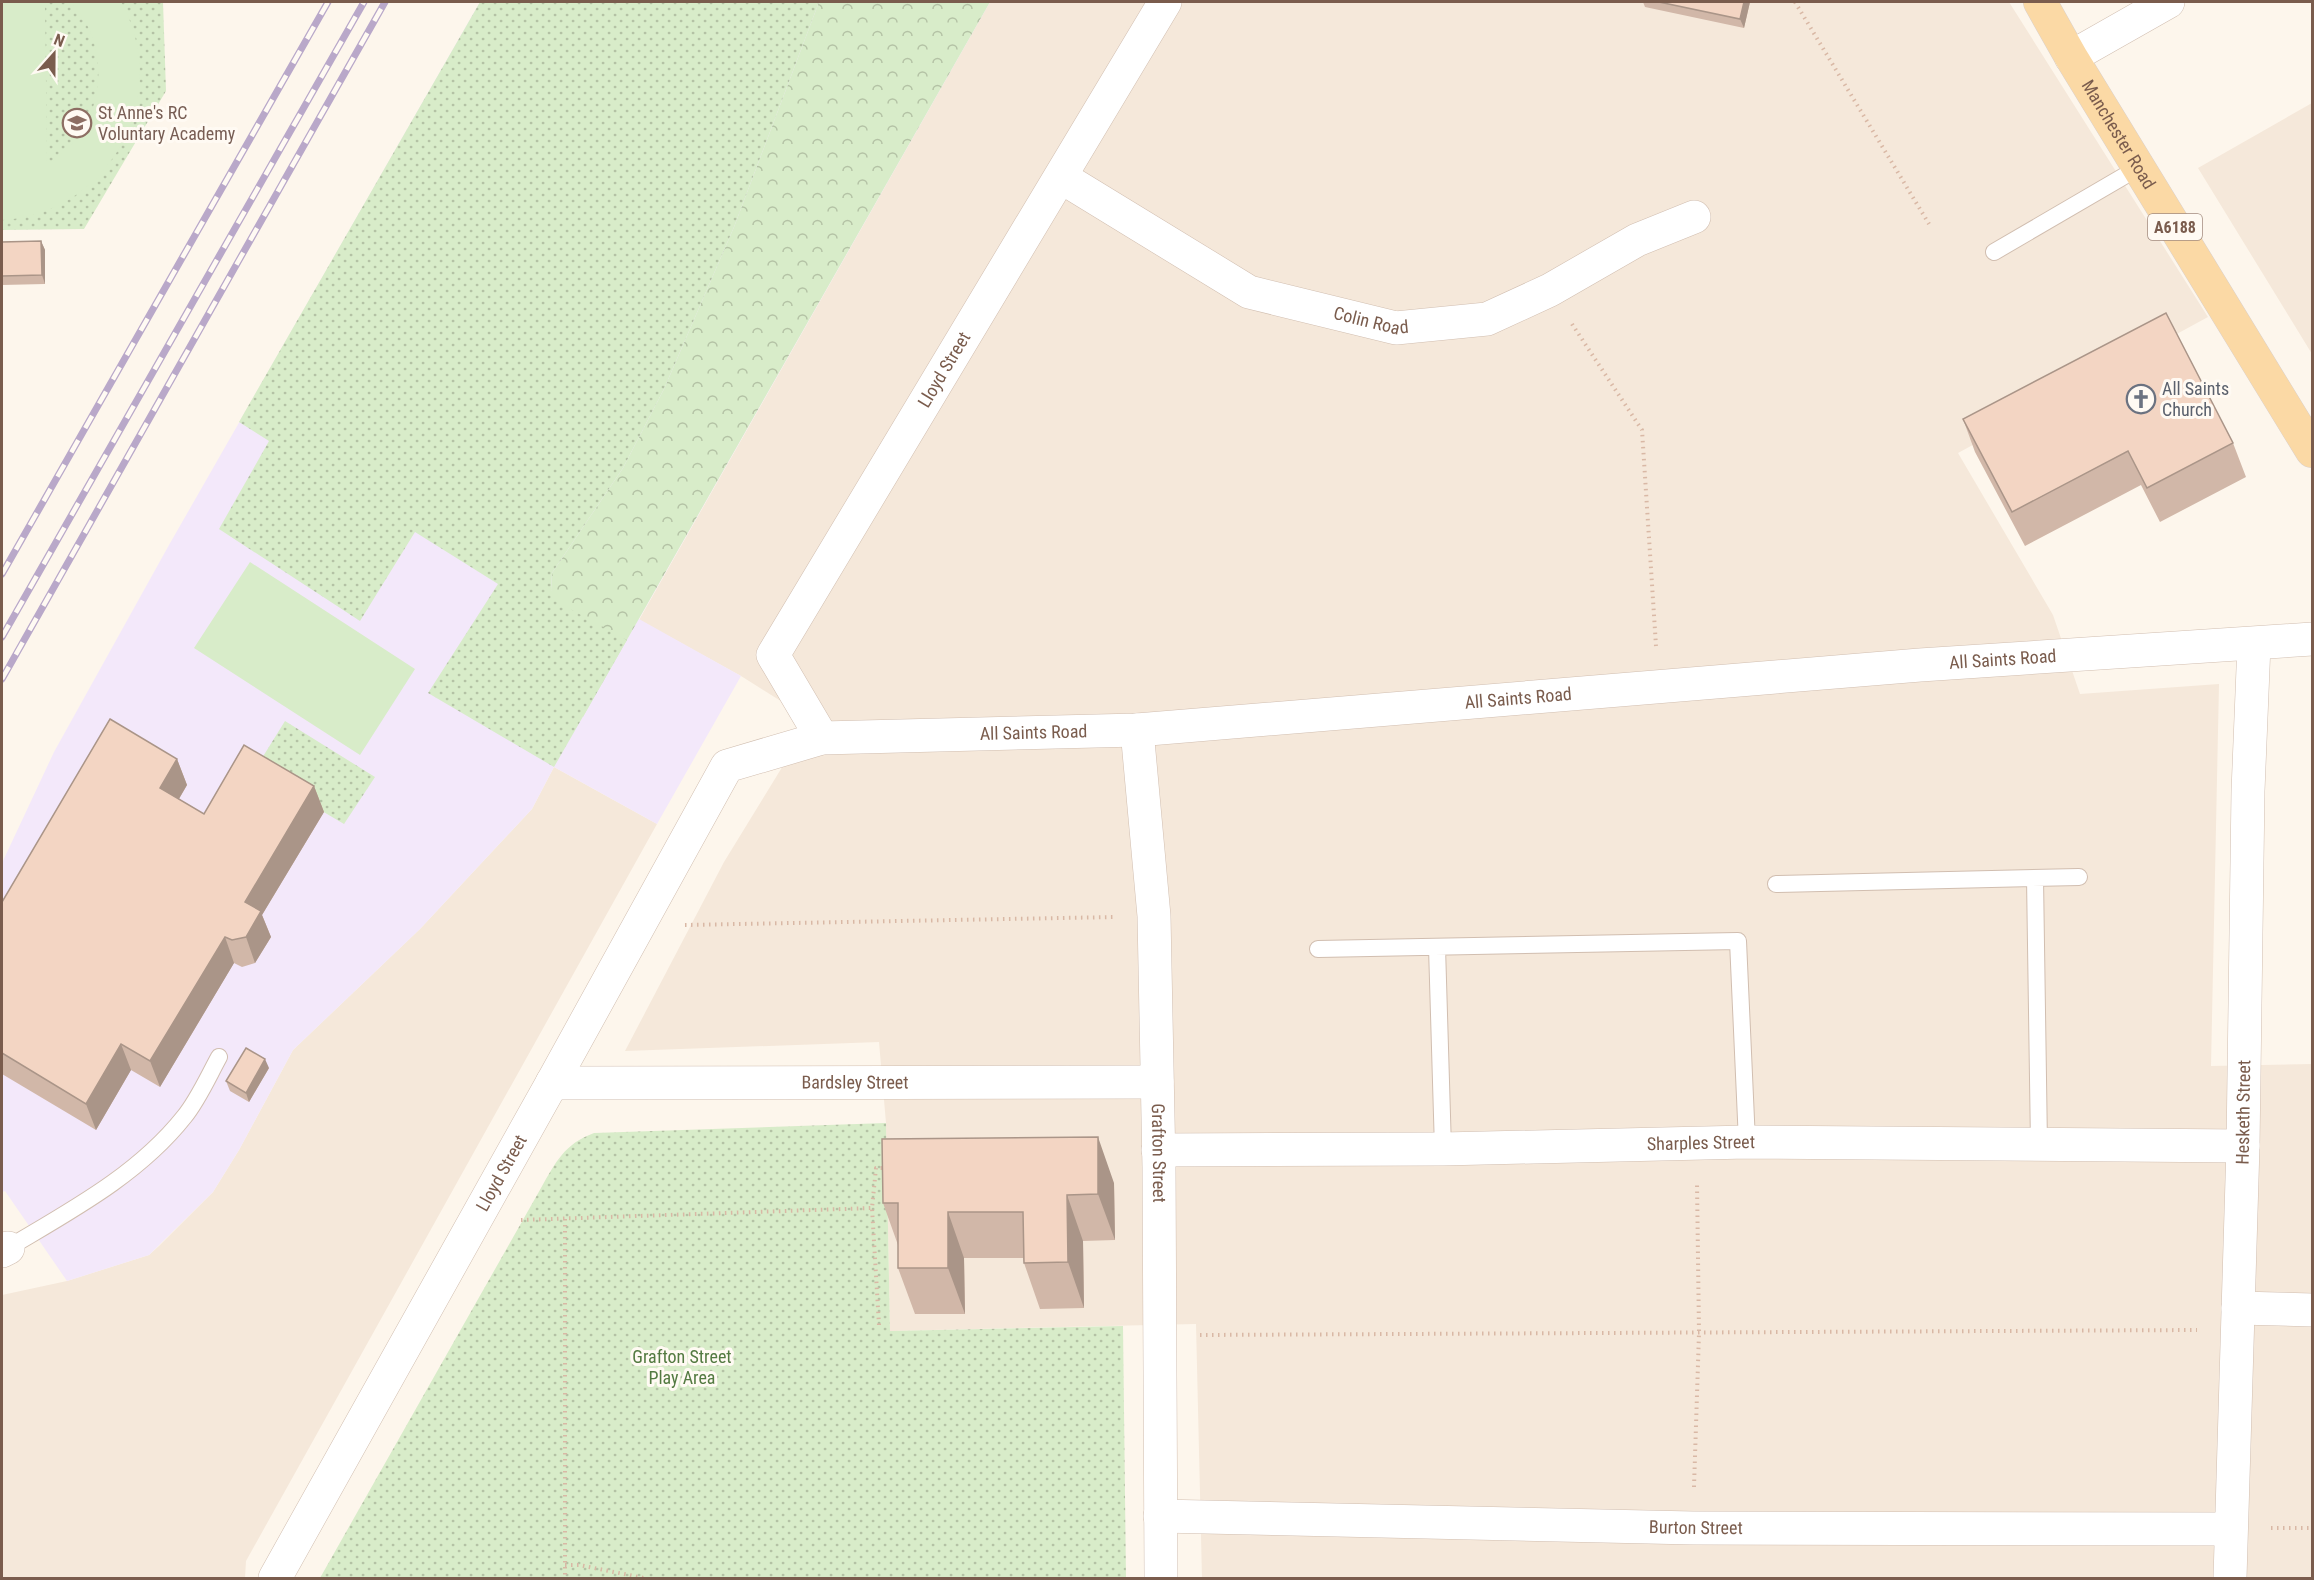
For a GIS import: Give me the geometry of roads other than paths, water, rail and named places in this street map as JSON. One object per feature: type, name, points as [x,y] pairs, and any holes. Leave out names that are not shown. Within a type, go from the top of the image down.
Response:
[{"type":"main road","name":"Manchester Road","points":[[2040,2],[2138,168],[2313,452]]},
{"type":"street","name":"Lloyd Street","points":[[822,738],[773,655],[1165,2]]},
{"type":"street","points":[[2071,57],[2168,2]]},
{"type":"street","name":"Colin Road","points":[[1061,177],[1249,292],[1396,328],[1487,319],[1550,290],[1637,240],[1694,217]]},
{"type":"street","name":"All Saints Road","points":[[727,766],[822,738],[1137,730],[1920,665],[2313,639]]},
{"type":"street","name":"Hesketh Street","points":[[2230,1578],[2243,1146],[2248,791],[2254,644]]},
{"type":"street","name":"Grafton Street","points":[[1137,730],[1154,916],[1161,1578]]},
{"type":"street","name":"Lloyd Street","points":[[274,1578],[727,766]]},
{"type":"street","name":"Bardsley Street","points":[[552,1083],[1157,1082]]},
{"type":"street","name":"Sharples Street","points":[[1158,1150],[1443,1149],[1748,1142],[2243,1146]]},
{"type":"street","points":[[2237,1318],[2313,1311]]},
{"type":"street","name":"Burton Street","points":[[1160,1516],[1693,1528],[2230,1529]]},
{"type":"lane","points":[[1994,252],[2138,168]]},
{"type":"lane","points":[[1776,884],[2079,877]]},
{"type":"lane","points":[[2035,878],[2039,1144]]},
{"type":"lane","points":[[1318,949],[1738,941],[1748,1142]]},
{"type":"lane","points":[[1437,947],[1443,1149]]},
{"type":"lane","points":[[5,1250],[112,1184],[147,1156],[186,1115],[219,1057]]},
{"type":"railway","points":[[2,574],[328,2]]},
{"type":"railway","points":[[2,637],[364,2]]},
{"type":"railway","points":[[2,679],[385,2]]},
{"type":"place","name":"St Anne's RC Voluntary Academy","points":[[77,123]]},
{"type":"place","name":"All Saints Church","points":[[2141,399]]},
{"type":"park label","name":"Grafton Street Play Area","points":[[682,1367]]}]
